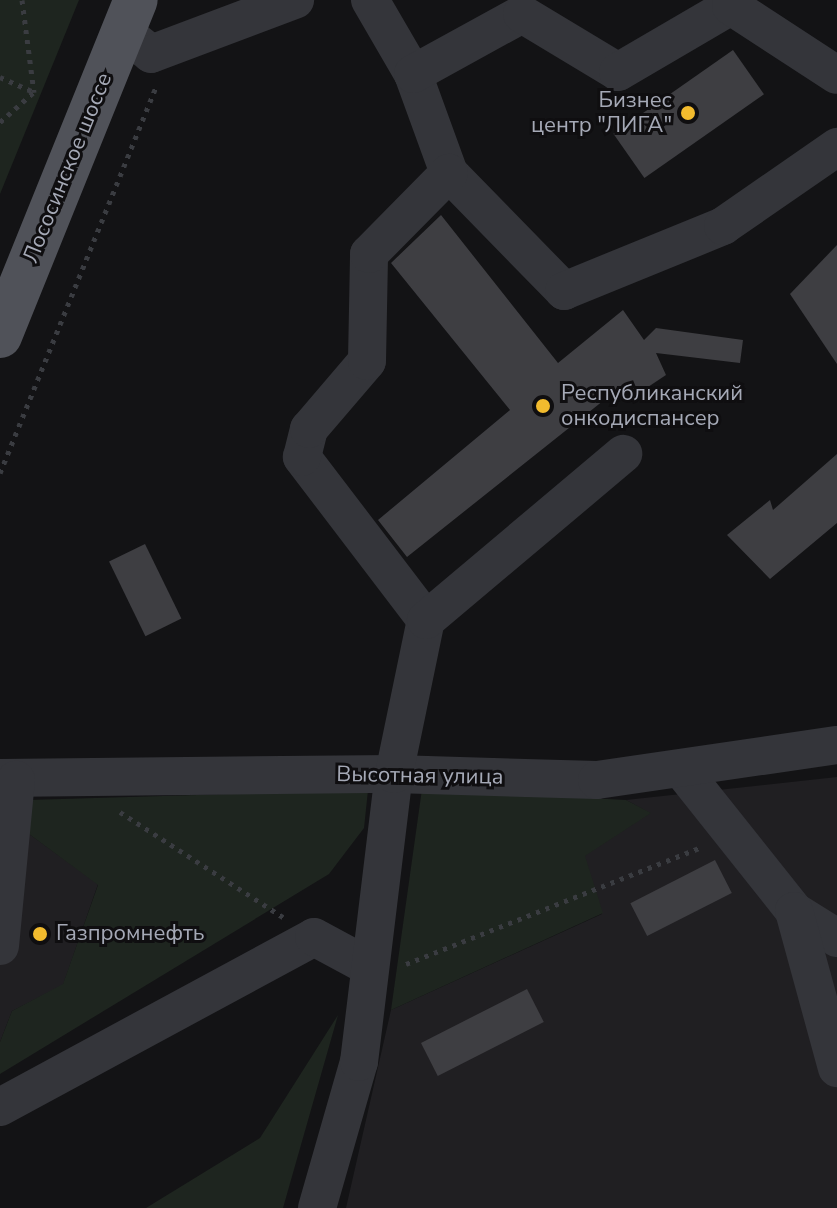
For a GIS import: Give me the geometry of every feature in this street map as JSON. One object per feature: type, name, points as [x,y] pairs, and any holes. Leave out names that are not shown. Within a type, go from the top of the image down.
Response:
[{"type":"main road","name":"Лососинское шоссе","points":[[0,336],[124,10]]},
{"type":"lane","points":[[124,10],[151,54],[173,43],[295,0]]},
{"type":"lane","points":[[370,0],[413,74],[449,173],[564,291],[723,226],[837,147]]},
{"type":"lane","points":[[413,74],[522,14],[618,72],[731,6],[837,75]]},
{"type":"lane","points":[[426,620],[302,457],[309,429],[367,361],[369,254],[449,173]]},
{"type":"lane","points":[[317,1208],[359,1062],[366,965],[394,774],[426,620],[623,454]]},
{"type":"lane","name":"Высотная улица","points":[[8,779],[394,774],[597,780],[837,745]]},
{"type":"lane","points":[[682,770],[794,911],[837,938]]},
{"type":"lane","points":[[0,946],[8,779]]},
{"type":"lane","points":[[794,911],[837,1068]]},
{"type":"lane","points":[[0,1107],[314,937],[366,965]]},
{"type":"path","points":[[22,0],[34,92]]},
{"type":"path","points":[[0,473],[173,43]]},
{"type":"path","points":[[0,77],[34,92]]},
{"type":"path","points":[[0,122],[34,92]]},
{"type":"path","points":[[66,776],[314,937]]},
{"type":"path","points":[[366,965],[392,969],[735,833]]},
{"type":"shaded area","points":[[0,0],[79,0],[0,194]]},
{"type":"shaded area","points":[[837,777],[837,1208],[346,1208],[391,1010],[602,914],[584,856],[650,813],[626,800]]},
{"type":"shaded area","points":[[422,789],[626,800],[651,813],[585,856],[603,913],[391,1010]]},
{"type":"shaded area","points":[[368,790],[364,828],[329,874],[0,1074],[0,1042],[12,1011],[63,984],[98,885],[25,831],[28,800]]},
{"type":"shaded area","name":"Газпромнефть","points":[[0,799],[25,831],[98,884],[63,985],[12,1011],[0,1042]]},
{"type":"shaded area","points":[[338,1015],[283,1208],[146,1208],[260,1138]]},
{"type":"building","name":"Бизнес центр \"ЛИГА\"","points":[[733,50],[764,94],[644,178],[613,134]]},
{"type":"building","points":[[441,215],[558,363],[623,310],[644,340],[656,328],[743,340],[740,363],[656,353],[666,375],[633,397],[623,385],[407,557],[378,520],[510,410],[391,263]]},
{"type":"building","points":[[837,245],[837,364],[790,294]]},
{"type":"building","points":[[837,454],[837,523],[770,579],[727,535],[770,500],[773,510]]},
{"type":"building","points":[[145,544],[181,619],[145,636],[109,562]]},
{"type":"building","points":[[715,860],[732,893],[647,936],[630,903]]},
{"type":"building","points":[[527,989],[544,1022],[438,1076],[421,1043]]},
{"type":"place","name":"Бизнес центр \"ЛИГА\"","points":[[688,113]]},
{"type":"place","name":"Республиканский онкодиспансер","points":[[543,406]]},
{"type":"place","name":"Газпромнефть","points":[[40,934]]}]
